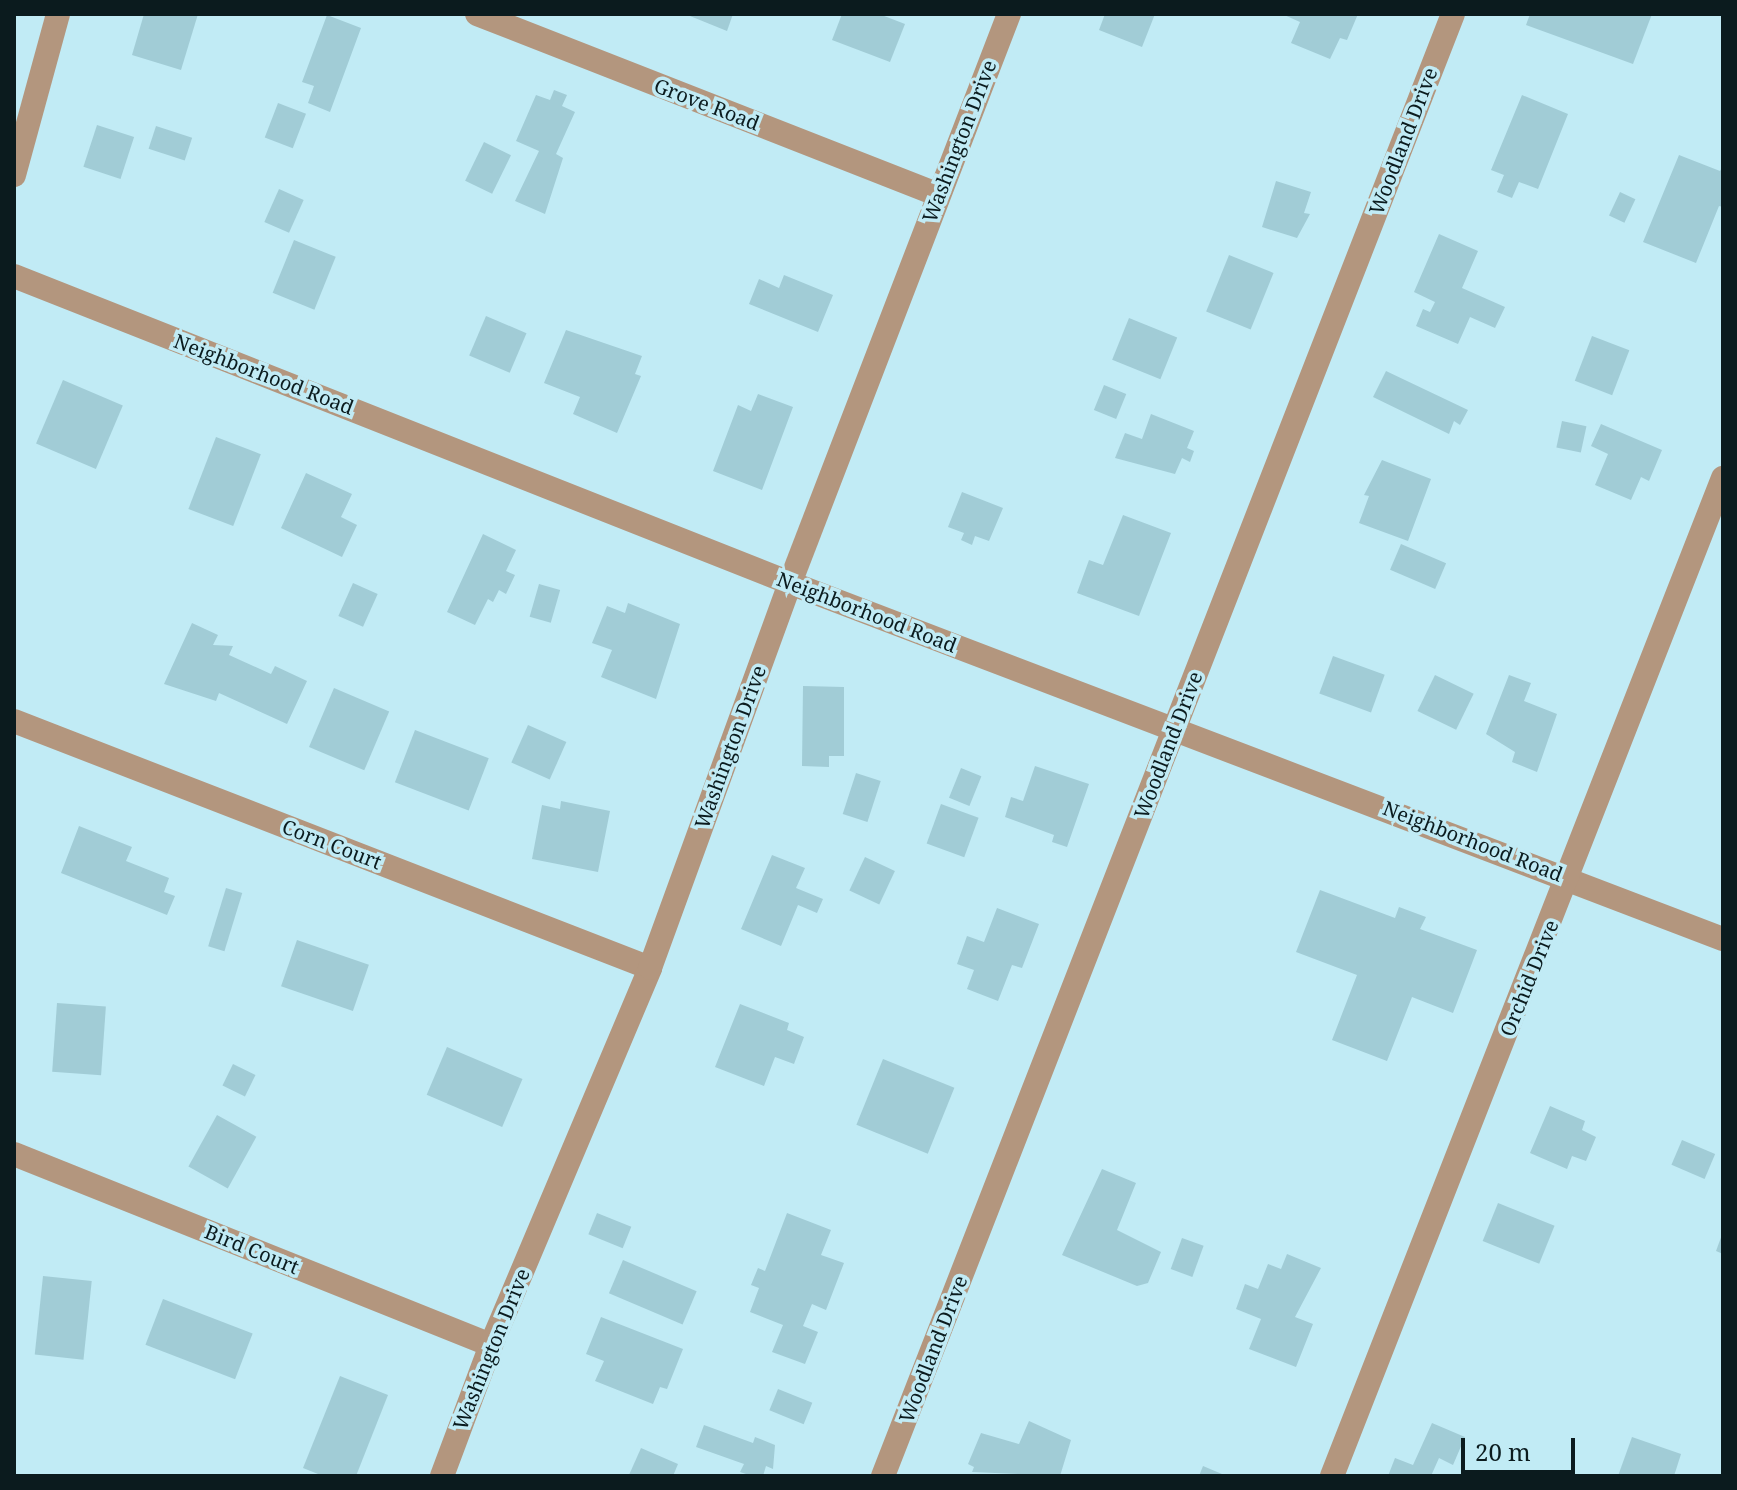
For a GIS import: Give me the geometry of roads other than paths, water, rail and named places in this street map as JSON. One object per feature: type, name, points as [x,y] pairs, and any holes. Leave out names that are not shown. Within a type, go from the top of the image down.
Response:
[{"type":"street","points":[[14,175],[58,14]]},
{"type":"street","name":"Grove Road","points":[[477,14],[937,194]]},
{"type":"street","name":"Washington Drive","points":[[442,1476],[491,1345],[650,968],[790,583],[937,194],[1009,14]]},
{"type":"street","name":"Woodland Drive","points":[[883,1476],[1453,14]]},
{"type":"street","name":"Neighborhood Road","points":[[14,276],[790,583],[1569,877],[1723,939]]},
{"type":"street","name":"Orchid Drive","points":[[1332,1476],[1723,478]]},
{"type":"street","name":"Corn Court","points":[[14,721],[650,968]]},
{"type":"street","name":"Bird Court","points":[[14,1154],[491,1345]]}]
